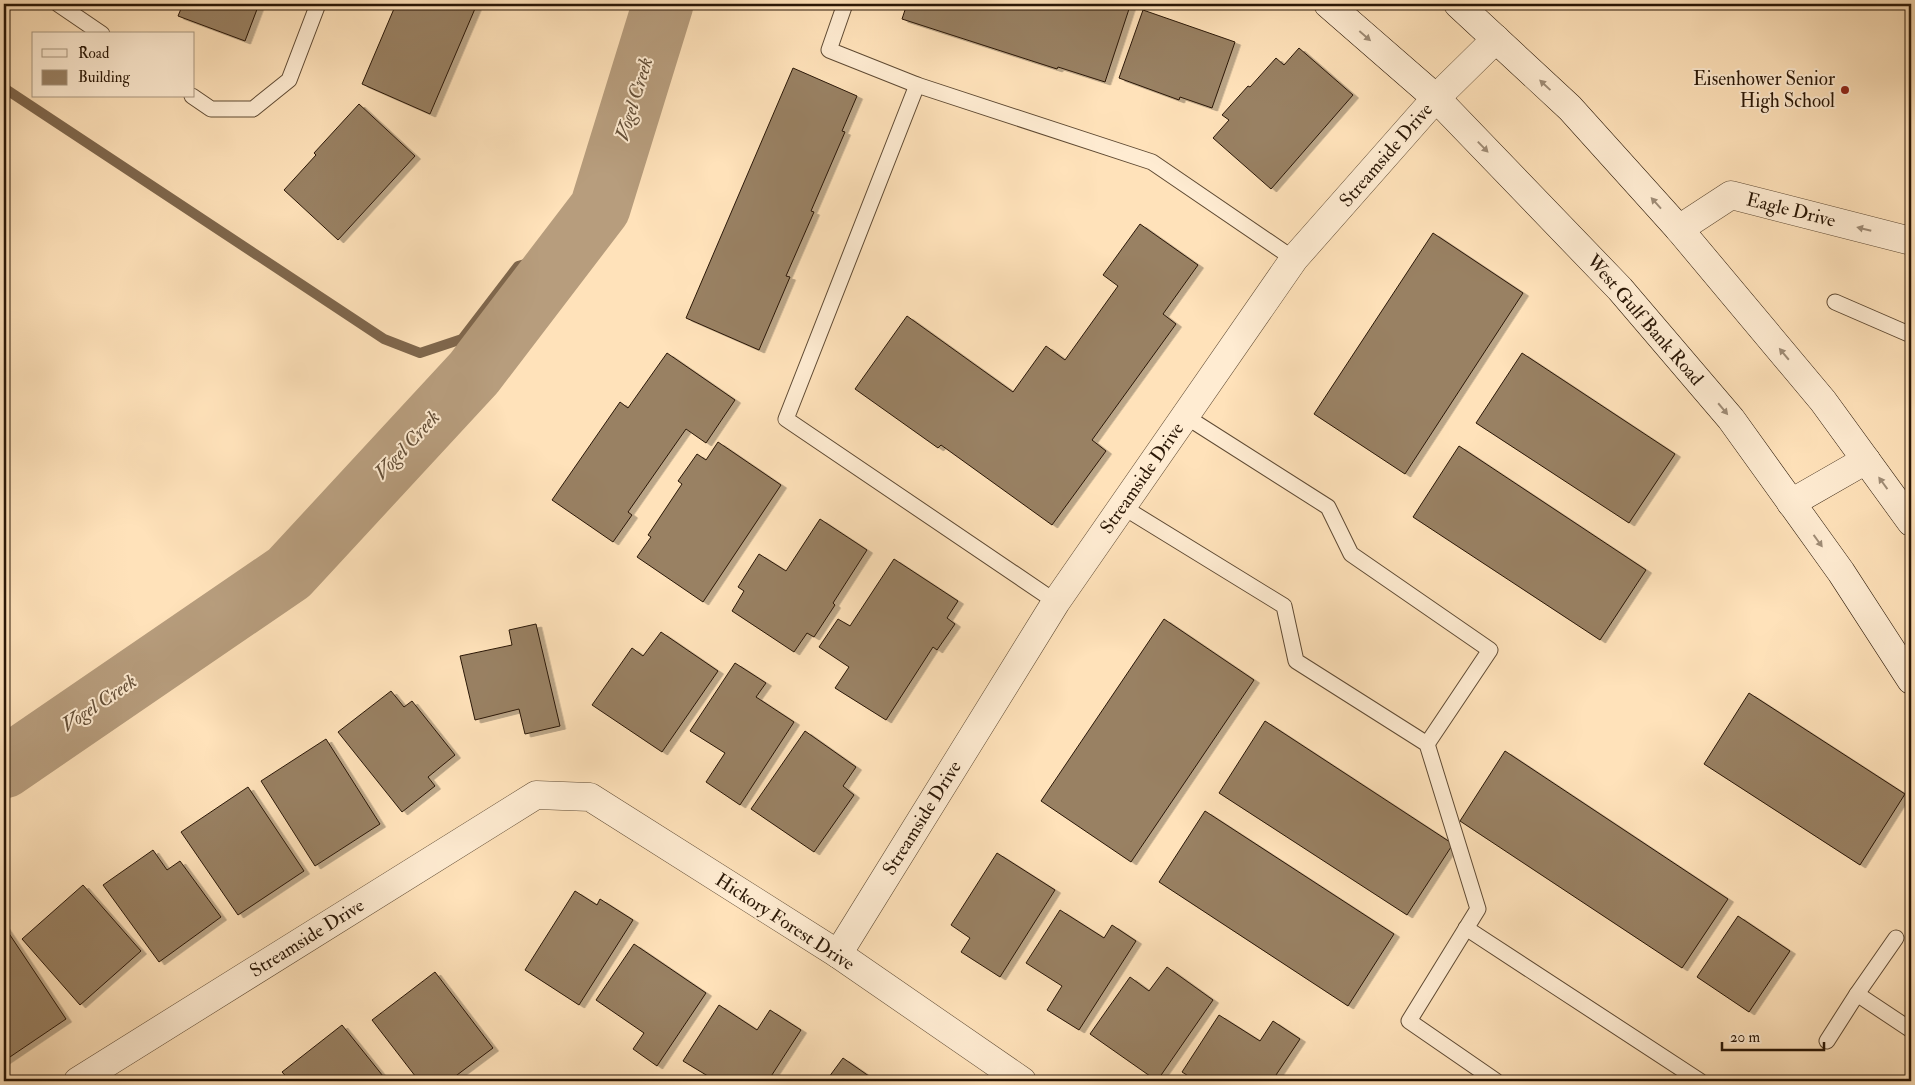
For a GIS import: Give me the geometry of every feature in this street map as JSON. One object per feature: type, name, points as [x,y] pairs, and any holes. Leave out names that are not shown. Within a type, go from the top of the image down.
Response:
[{"type":"street","name":"West Gulf Bank Road","points":[[1328,4],[1436,98],[1620,289],[1731,419],[1841,572],[1911,680]]},
{"type":"street","points":[[1458,4],[1570,108],[1679,229],[1823,401],[1911,522]]},
{"type":"street","name":"Streamside Drive","points":[[838,954],[1056,602],[1294,259],[1436,98],[1496,39]]},
{"type":"street","name":"Eagle Drive","points":[[1679,229],[1731,195],[1911,241]]},
{"type":"street","points":[[1791,503],[1866,460]]},
{"type":"street","name":"Streamside Drive","points":[[78,1081],[536,794]]},
{"type":"street","name":"Hickory Forest Drive","points":[[536,794],[590,798],[838,954],[1022,1081]]},
{"type":"lane","points":[[58,4],[99,32]]},
{"type":"lane","points":[[195,98],[211,109],[253,109],[289,80],[318,4]]},
{"type":"lane","points":[[846,4],[829,50],[917,85],[1152,162],[1294,259]]},
{"type":"lane","points":[[917,85],[786,419],[1056,602]]},
{"type":"lane","points":[[1835,302],[1911,335]]},
{"type":"lane","points":[[1185,416],[1328,507],[1351,554],[1490,650],[1427,744]]},
{"type":"lane","points":[[1123,507],[1284,606],[1296,661],[1427,744],[1478,909],[1409,1021],[1496,1081]]},
{"type":"lane","points":[[1466,928],[1700,1081]]},
{"type":"lane","points":[[1827,1041],[1896,938]]},
{"type":"lane","points":[[1857,994],[1911,1030]]},
{"type":"building","points":[[183,4],[259,4],[245,41],[178,16]]},
{"type":"building","points":[[396,4],[477,4],[430,114],[362,84]]},
{"type":"building","points":[[907,4],[1122,4],[1130,6],[1105,82],[1058,67],[1057,69],[902,19]]},
{"type":"building","points":[[1143,10],[1235,42],[1212,108],[1180,97],[1179,100],[1119,78]]},
{"type":"building","points":[[1299,48],[1353,95],[1271,189],[1213,138],[1229,120],[1222,115],[1248,86],[1250,87],[1276,58],[1284,65]]},
{"type":"building","points":[[793,68],[857,96],[842,131],[845,132],[811,211],[814,212],[786,276],[790,277],[759,350],[686,318]]},
{"type":"building","points":[[359,104],[415,156],[338,240],[284,190],[316,155],[314,153]]},
{"type":"building","points":[[1140,224],[1198,265],[1163,314],[1176,324],[1092,440],[1106,451],[1052,525],[941,445],[938,448],[855,389],[907,316],[1013,392],[1046,346],[1065,360],[1118,286],[1103,275]]},
{"type":"building","points":[[1433,233],[1523,293],[1405,474],[1314,414]]},
{"type":"building","points":[[667,353],[735,400],[706,443],[686,429],[628,512],[632,515],[613,542],[552,500],[620,402],[628,408]]},
{"type":"building","points":[[1522,353],[1675,454],[1629,523],[1476,423]]},
{"type":"building","points":[[718,442],[781,485],[703,602],[637,557],[651,537],[648,535],[682,484],[678,481],[697,454],[706,460]]},
{"type":"building","points":[[1459,446],[1646,570],[1600,640],[1413,517]]},
{"type":"building","points":[[820,519],[867,550],[814,637],[807,633],[794,652],[732,611],[744,591],[738,587],[759,554],[786,571]]},
{"type":"building","points":[[894,559],[958,601],[947,618],[955,624],[937,650],[933,647],[886,720],[835,688],[849,667],[819,647],[838,619],[850,626]]},
{"type":"building","points":[[1164,619],[1254,680],[1131,862],[1041,801]]},
{"type":"building","points":[[536,624],[560,726],[525,734],[519,709],[475,720],[460,656],[512,645],[509,630]]},
{"type":"building","points":[[661,632],[718,671],[662,752],[592,705],[632,648],[643,656]]},
{"type":"building","points":[[735,663],[766,683],[756,697],[794,722],[740,805],[706,782],[725,753],[690,731]]},
{"type":"building","points":[[391,691],[404,707],[412,701],[455,755],[428,777],[435,786],[402,812],[338,732]]},
{"type":"building","points":[[1749,693],[1905,794],[1860,865],[1704,764]]},
{"type":"building","points":[[1265,721],[1453,844],[1407,915],[1219,793]]},
{"type":"building","points":[[805,731],[856,767],[843,786],[854,795],[814,852],[751,809]]},
{"type":"building","points":[[326,739],[380,824],[315,866],[261,781]]},
{"type":"building","points":[[1505,751],[1728,899],[1682,968],[1460,821]]},
{"type":"building","points":[[248,787],[304,871],[238,915],[181,832]]},
{"type":"building","points":[[1205,811],[1394,934],[1348,1006],[1159,882]]},
{"type":"building","points":[[153,850],[167,870],[180,861],[221,917],[159,962],[103,885]]},
{"type":"building","points":[[997,853],[1055,890],[1000,977],[961,952],[970,938],[951,925]]},
{"type":"building","points":[[83,885],[141,951],[80,1005],[22,939]]},
{"type":"building","points":[[575,891],[597,905],[600,899],[633,920],[579,1005],[525,970]]},
{"type":"building","points":[[1060,910],[1104,938],[1112,925],[1136,941],[1079,1030],[1047,1010],[1062,986],[1026,963]]},
{"type":"building","points":[[1738,916],[1790,951],[1749,1012],[1697,977]]},
{"type":"building","points":[[4,926],[66,1019],[4,1061]]},
{"type":"building","points":[[634,944],[706,993],[657,1066],[633,1049],[644,1033],[596,1000]]},
{"type":"building","points":[[1167,967],[1213,1000],[1157,1081],[1090,1034],[1130,977],[1149,991]]},
{"type":"building","points":[[435,972],[493,1048],[449,1081],[419,1081],[372,1020]]},
{"type":"building","points":[[719,1005],[757,1030],[770,1010],[801,1030],[768,1081],[716,1081],[683,1061]]},
{"type":"building","points":[[1219,1015],[1260,1041],[1273,1021],[1300,1039],[1272,1081],[1196,1081],[1182,1072]]},
{"type":"building","points":[[342,1025],[387,1081],[290,1081],[282,1072]]},
{"type":"building","points":[[843,1058],[876,1081],[826,1081]]},
{"type":"waterway","name":"Vogel Creek","points":[[4,768],[289,573],[474,373],[600,208],[663,4]]},
{"type":"waterway","points":[[4,88],[384,339],[420,353],[462,339],[518,266],[567,252]]},
{"type":"place","name":"Eisenhower Senior High School","points":[[1845,90]]}]
